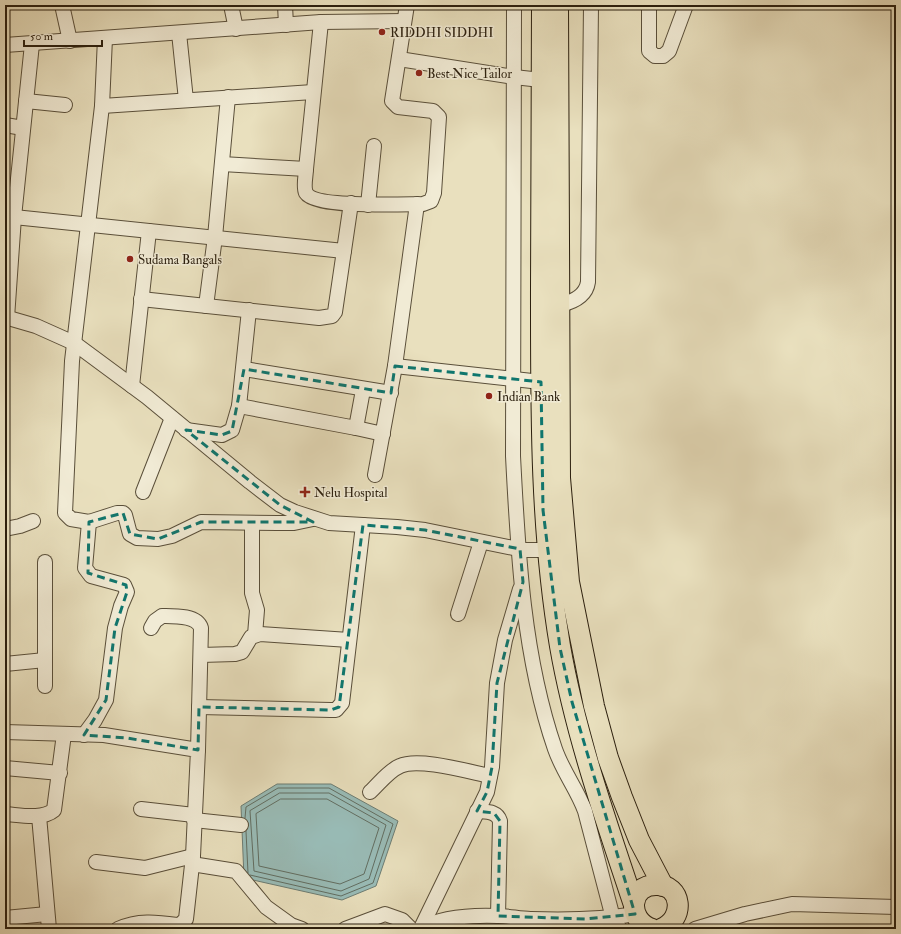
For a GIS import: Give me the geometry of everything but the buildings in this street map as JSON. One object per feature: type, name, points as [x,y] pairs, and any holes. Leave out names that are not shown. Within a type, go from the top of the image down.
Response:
[{"type":"highway","points":[[542,5],[541,382],[543,510],[547,550],[560,648],[572,702],[645,922]]},
{"type":"highway","points":[[558,5],[570,301],[560,478],[569,582],[594,706],[613,771],[639,840],[664,886]]},
{"type":"highway","points":[[647,886],[664,886],[676,897],[680,921],[674,920],[668,926],[645,922],[636,897],[647,886]]},
{"type":"street","points":[[62,5],[70,41]]},
{"type":"street","points":[[231,5],[236,29]]},
{"type":"street","points":[[285,5],[286,25]]},
{"type":"street","points":[[321,22],[313,92],[305,188],[311,198],[351,203],[368,205],[428,203],[434,193],[439,116],[433,111],[401,108],[392,101],[404,21],[408,5]]},
{"type":"street","points":[[514,5],[513,456],[522,582],[530,650],[548,727],[561,767],[580,798],[586,811],[617,923]]},
{"type":"street","points":[[570,301],[586,290],[588,282],[591,5]]},
{"type":"street","points":[[650,5],[649,51],[655,56],[663,56],[669,51],[686,5]]},
{"type":"street","points":[[5,47],[321,22],[404,21]]},
{"type":"street","points":[[179,33],[186,100]]},
{"type":"street","points":[[105,38],[102,106],[74,342],[64,509],[66,515],[70,519],[90,522],[117,513],[123,513],[125,515],[130,534],[137,538],[158,539],[172,536],[201,522],[252,524],[294,523],[313,519]]},
{"type":"street","points":[[32,44],[24,128],[11,192],[14,218],[6,317],[36,326],[74,342],[132,386],[280,505],[313,519],[329,523],[425,530],[520,549],[547,550]]},
{"type":"street","points":[[399,59],[541,80]]},
{"type":"street","points":[[102,106],[313,92]]},
{"type":"street","points":[[206,306],[215,237],[228,97]]},
{"type":"street","points":[[26,101],[65,105]]},
{"type":"street","points":[[5,125],[24,128]]},
{"type":"street","points":[[368,205],[374,146]]},
{"type":"street","points":[[222,164],[306,169]]},
{"type":"street","points":[[141,299],[319,318],[332,316],[335,312],[351,203]]},
{"type":"street","points":[[375,475],[391,393],[417,204]]},
{"type":"street","points":[[14,218],[344,251]]},
{"type":"street","points":[[132,386],[150,231]]},
{"type":"street","points":[[186,430],[222,435],[227,434],[232,430],[239,406],[249,310]]},
{"type":"street","points":[[395,366],[541,382]]},
{"type":"street","points":[[244,369],[363,390],[391,393]]},
{"type":"street","points":[[356,428],[363,390]]},
{"type":"street","points":[[239,406],[383,434]]},
{"type":"street","points":[[143,492],[172,418]]},
{"type":"street","points":[[5,529],[20,526],[33,521]]},
{"type":"street","points":[[84,735],[96,720],[106,700],[115,628],[121,606],[127,592],[124,584],[91,576],[85,568],[90,522]]},
{"type":"street","points":[[252,524],[252,593],[257,610],[255,635]]},
{"type":"street","points":[[199,707],[336,710],[342,703],[363,525]]},
{"type":"street","points":[[458,614],[481,542]]},
{"type":"street","points":[[45,562],[45,686]]},
{"type":"street","points":[[418,929],[487,792],[490,776],[497,683],[505,640],[522,582]]},
{"type":"street","points":[[118,929],[141,922],[150,921],[177,925],[184,922],[187,914],[192,860],[198,750],[201,628],[197,621],[162,616],[155,621],[151,628]]},
{"type":"street","points":[[201,655],[235,654],[242,652],[249,640],[255,635],[349,640]]},
{"type":"street","points":[[5,664],[45,660]]},
{"type":"street","points":[[5,732],[127,738],[198,750]]},
{"type":"street","points":[[5,814],[39,816],[50,814],[54,810],[64,734]]},
{"type":"street","points":[[370,792],[394,769],[408,763],[422,763],[490,776]]},
{"type":"street","points":[[5,768],[60,773]]},
{"type":"street","points":[[141,809],[241,825]]},
{"type":"street","points":[[478,811],[494,813],[500,821],[498,916]]},
{"type":"street","points":[[39,816],[49,929]]},
{"type":"street","points":[[96,862],[145,868],[192,860],[236,871],[266,907],[285,921],[302,929]]},
{"type":"street","points":[[695,929],[746,914],[792,904],[896,907]]},
{"type":"street","points":[[5,918],[47,914]]},
{"type":"street","points":[[345,929],[385,914],[402,920],[418,929],[440,921],[498,916],[531,924],[645,922]]},
{"type":"highlighted area","points":[[395,366],[541,382],[543,510],[560,648],[572,702],[635,914],[585,919],[498,916],[500,821],[494,813],[477,811],[487,792],[492,767],[497,683],[523,582],[520,549],[425,530],[363,525],[339,707],[331,710],[199,707],[198,750],[127,738],[84,735],[106,700],[115,628],[127,592],[126,585],[88,573],[89,522],[123,513],[130,534],[158,539],[201,522],[313,522],[280,505],[186,430],[222,435],[232,431],[244,369],[391,393]]},
{"type":"water","points":[[277,784],[331,784],[398,821],[376,886],[342,900],[244,878],[241,806]]},
{"type":"place","name":"RIDDHI SIDDHI","points":[[382,32]]},
{"type":"place","name":"Best Nice Tailor","points":[[419,73]]},
{"type":"place","name":"Sudama Bangals","points":[[130,259]]},
{"type":"place","name":"Indian Bank","points":[[489,396]]},
{"type":"place","name":"Nelu Hospital","points":[[305,492]]}]
